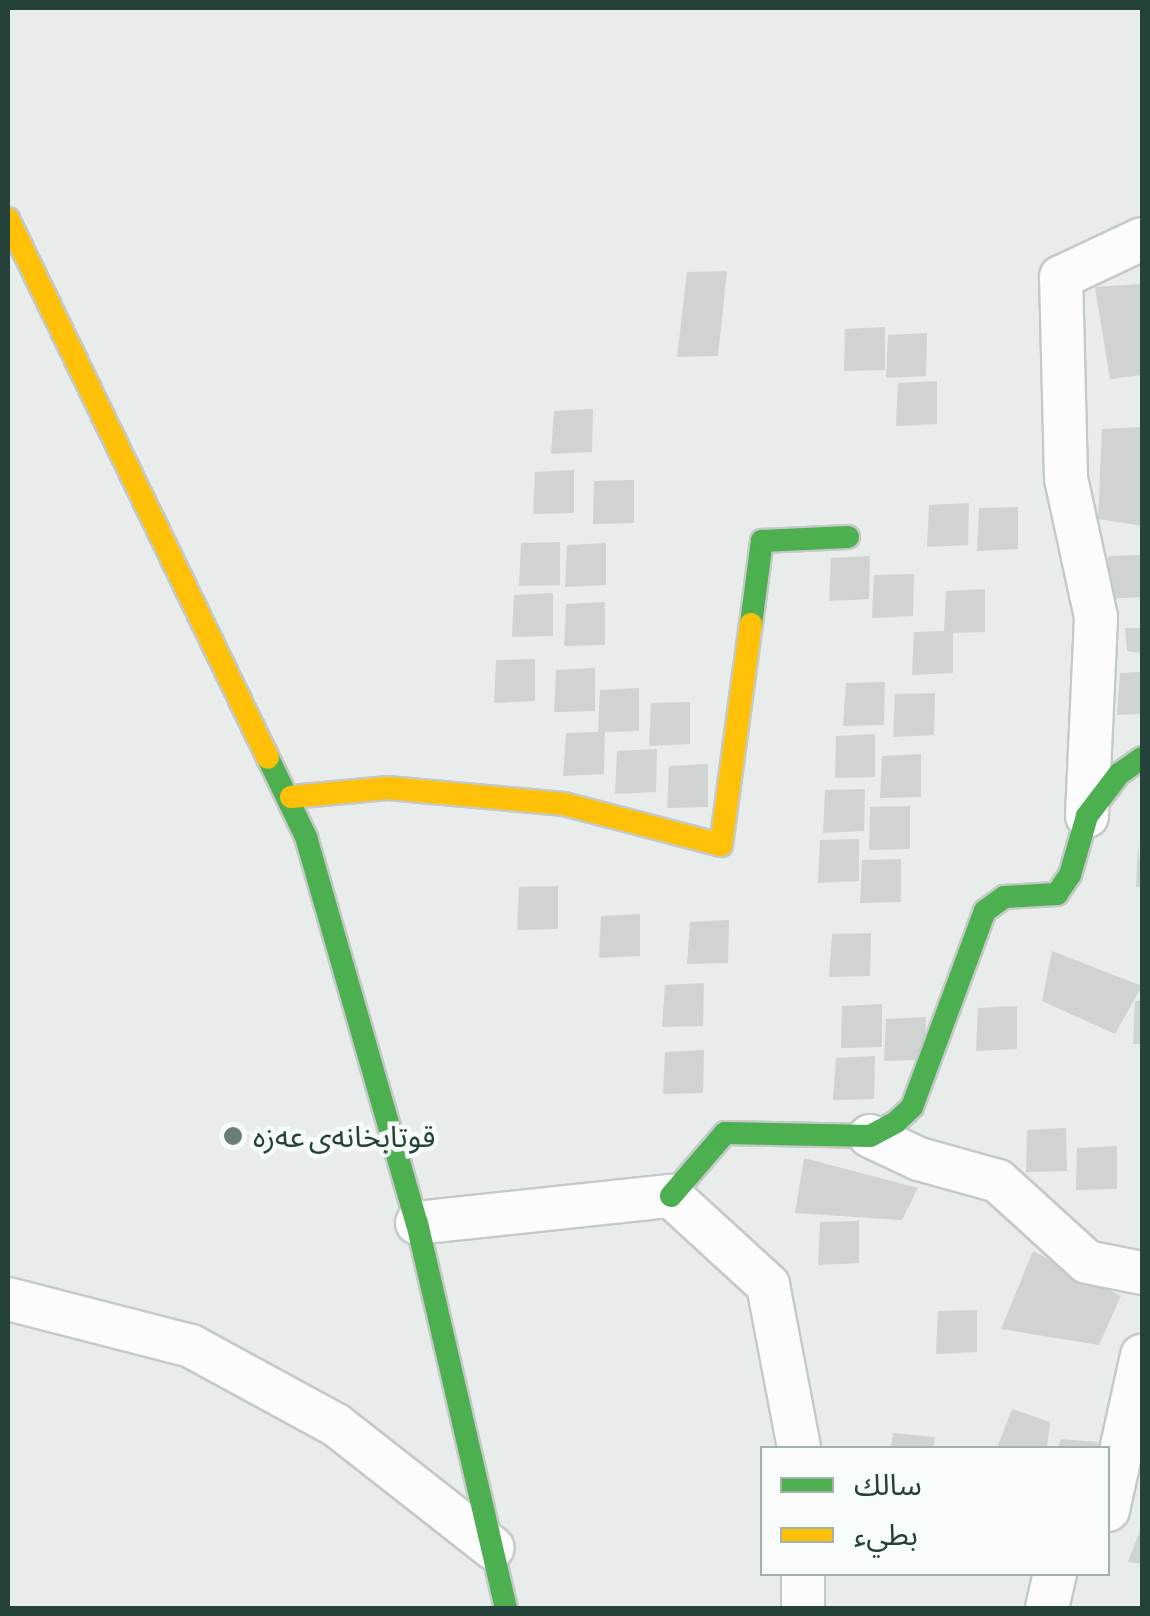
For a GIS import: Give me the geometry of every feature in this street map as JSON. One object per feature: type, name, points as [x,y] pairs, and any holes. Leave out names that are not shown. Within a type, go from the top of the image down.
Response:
[{"type":"street","points":[[8,219],[291,797],[417,1223],[506,1608]]},
{"type":"street","points":[[870,1136],[912,1107],[985,911],[1004,896],[1057,894],[1070,875],[1087,816],[1096,618],[1066,478],[1061,276],[1142,240]]},
{"type":"street","points":[[291,797],[388,788],[564,804],[721,845],[762,541],[848,537]]},
{"type":"street","points":[[1087,816],[1119,774],[1142,758]]},
{"type":"street","points":[[417,1223],[671,1196],[726,1133],[870,1136],[918,1159],[998,1181],[1087,1262],[1142,1273]]},
{"type":"street","points":[[671,1196],[768,1285],[799,1446]]},
{"type":"street","points":[[8,1300],[191,1346],[336,1425],[493,1548]]},
{"type":"street","points":[[1110,1501],[1142,1356]]},
{"type":"street","points":[[802,1576],[803,1608]]},
{"type":"street","points":[[1046,1608],[1054,1576]]},
{"type":"building","points":[[727,271],[718,356],[677,357],[687,272]]},
{"type":"building","points":[[1142,284],[1142,375],[1110,379],[1095,287]]},
{"type":"building","points":[[885,327],[885,370],[844,371],[845,329]]},
{"type":"building","points":[[927,333],[926,376],[886,378],[888,335]]},
{"type":"building","points":[[937,381],[937,424],[896,426],[898,383]]},
{"type":"building","points":[[593,409],[592,452],[551,454],[554,411]]},
{"type":"building","points":[[1142,427],[1142,526],[1098,519],[1102,429]]},
{"type":"building","points":[[574,470],[574,513],[533,514],[535,472]]},
{"type":"building","points":[[634,480],[634,523],[593,524],[594,481]]},
{"type":"building","points":[[969,503],[968,545],[927,547],[929,505]]},
{"type":"building","points":[[1018,507],[1018,549],[977,551],[979,508]]},
{"type":"building","points":[[560,542],[560,585],[519,586],[521,543]]},
{"type":"building","points":[[606,543],[606,585],[565,587],[567,545]]},
{"type":"building","points":[[1142,555],[1142,597],[1106,599],[1108,556]]},
{"type":"building","points":[[870,556],[869,599],[829,601],[831,558]]},
{"type":"building","points":[[914,574],[913,616],[872,618],[874,575]]},
{"type":"building","points":[[985,589],[985,632],[953,633],[953,673],[912,675],[914,632],[944,631],[946,591]]},
{"type":"building","points":[[553,593],[553,636],[512,637],[514,595]]},
{"type":"building","points":[[605,602],[605,645],[564,646],[566,604]]},
{"type":"building","points":[[1125,628],[1142,628],[1142,653],[1127,651]]},
{"type":"building","points":[[535,659],[535,701],[494,703],[496,660]]},
{"type":"building","points":[[595,668],[595,711],[554,712],[556,670]]},
{"type":"building","points":[[1142,672],[1142,714],[1117,715],[1120,673]]},
{"type":"building","points":[[885,682],[884,725],[843,726],[846,683]]},
{"type":"building","points":[[639,688],[639,731],[605,732],[604,774],[563,776],[566,733],[598,732],[600,690]]},
{"type":"building","points":[[935,693],[934,735],[893,737],[895,694]]},
{"type":"building","points":[[690,702],[690,744],[649,746],[651,703]]},
{"type":"building","points":[[875,734],[875,777],[835,778],[836,736]]},
{"type":"building","points":[[657,749],[656,792],[615,794],[617,751]]},
{"type":"building","points":[[921,754],[921,797],[880,798],[882,756]]},
{"type":"building","points":[[708,764],[708,807],[667,808],[669,766]]},
{"type":"building","points":[[865,789],[864,831],[823,833],[825,790]]},
{"type":"building","points":[[910,806],[910,849],[869,850],[870,807]]},
{"type":"building","points":[[859,839],[859,881],[818,883],[820,840]]},
{"type":"building","points":[[1138,844],[1142,887],[1136,887]]},
{"type":"building","points":[[901,859],[901,902],[860,903],[862,860]]},
{"type":"building","points":[[558,886],[558,929],[517,930],[519,887]]},
{"type":"building","points":[[640,914],[640,956],[599,958],[601,916]]},
{"type":"building","points":[[729,920],[728,963],[687,964],[690,922]]},
{"type":"building","points":[[871,933],[870,976],[829,977],[832,934]]},
{"type":"building","points":[[1052,951],[1142,986],[1115,1034],[1042,1001]]},
{"type":"building","points":[[704,983],[703,1026],[662,1027],[665,985]]},
{"type":"building","points":[[1135,1001],[1142,1001],[1142,1044],[1133,1044]]},
{"type":"building","points":[[882,1004],[882,1047],[841,1048],[842,1006]]},
{"type":"building","points":[[1017,1006],[1017,1049],[976,1051],[978,1008]]},
{"type":"building","points":[[926,1017],[925,1060],[884,1061],[886,1019]]},
{"type":"building","points":[[704,1050],[703,1093],[663,1094],[665,1052]]},
{"type":"building","points":[[875,1056],[874,1099],[833,1100],[836,1058]]},
{"type":"building","points":[[1066,1128],[1067,1171],[1026,1172],[1027,1130]]},
{"type":"building","points":[[1117,1146],[1117,1189],[1076,1190],[1077,1148]]},
{"type":"building","points":[[804,1158],[918,1188],[902,1220],[795,1213]]},
{"type":"building","points":[[859,1221],[859,1263],[818,1265],[820,1222]]},
{"type":"building","points":[[1033,1251],[1121,1296],[1099,1345],[1001,1329]]},
{"type":"building","points":[[977,1310],[977,1352],[936,1354],[938,1311]]},
{"type":"building","points":[[1012,1409],[1050,1422],[1047,1446],[998,1446]]},
{"type":"building","points":[[893,1433],[935,1437],[933,1446],[891,1446]]},
{"type":"building","points":[[1061,1439],[1098,1442],[1097,1446],[1059,1446]]},
{"type":"building","points":[[1142,1525],[1142,1564],[1128,1562]]},
{"type":"traffic: fast","points":[[751,624],[762,541],[848,537]]},
{"type":"traffic: fast","points":[[268,758],[306,837],[417,1223],[506,1608]]},
{"type":"traffic: fast","points":[[671,1196],[725,1133],[870,1136],[896,1122],[912,1107],[985,911],[1004,897],[1057,894],[1070,875],[1087,816],[1119,774],[1142,758]]},
{"type":"traffic: slow","points":[[8,219],[268,758]]},
{"type":"traffic: slow","points":[[291,797],[388,788],[564,804],[721,845],[751,624]]},
{"type":"place","name":"قوتابخانەی عەزە","points":[[233,1136]]}]
